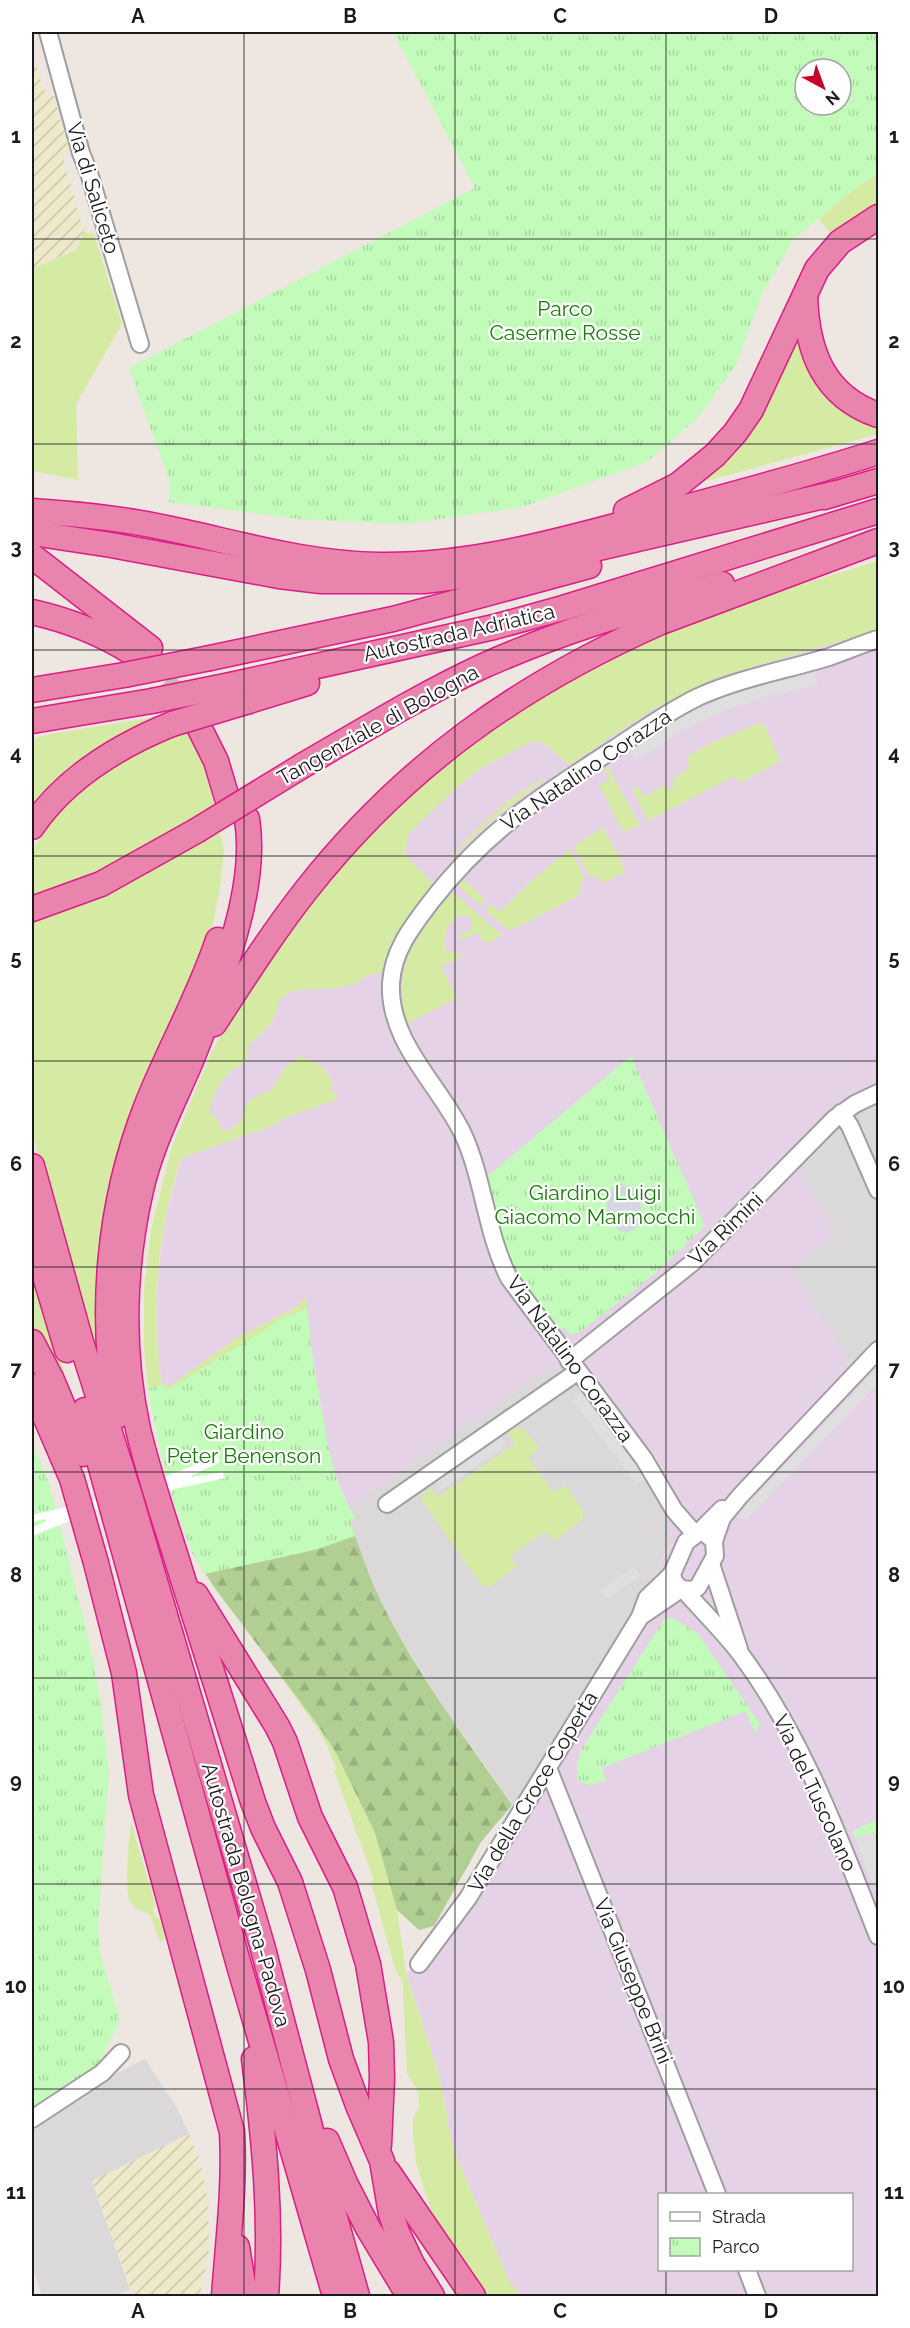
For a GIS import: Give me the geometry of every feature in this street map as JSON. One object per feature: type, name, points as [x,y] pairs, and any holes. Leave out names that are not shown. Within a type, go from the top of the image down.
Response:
[{"type":"highway","points":[[499,554],[648,502],[678,485],[716,455],[752,410],[817,269],[840,242],[879,217]]},
{"type":"highway","points":[[817,269],[844,247],[879,230]]},
{"type":"highway","points":[[805,293],[807,329],[812,351],[822,370],[837,390],[857,405],[879,416]]},
{"type":"highway","points":[[32,511],[103,516],[164,527],[270,553],[325,561],[380,565],[421,563],[499,554],[566,539],[879,452]]},
{"type":"highway","name":"Autostrada Adriatica","points":[[32,690],[136,659],[210,658],[307,638],[478,597],[879,481]]},
{"type":"highway","points":[[32,533],[279,576],[321,581],[424,581],[495,572],[837,494]]},
{"type":"highway","name":"Autostrada Adriatica","points":[[242,693],[562,608],[879,511]]},
{"type":"highway","name":"Tangenziale di Bologna","points":[[32,909],[68,898],[101,884],[196,831],[302,766],[437,688],[533,645],[660,602],[879,536]]},
{"type":"highway","points":[[192,1059],[257,957],[330,861],[409,781],[482,720],[539,683],[630,636],[879,541]]},
{"type":"highway","points":[[32,556],[136,659]]},
{"type":"highway","points":[[32,612],[78,625],[115,641],[136,659]]},
{"type":"highway","points":[[32,721],[152,701],[242,693]]},
{"type":"highway","points":[[32,827],[60,792],[91,767],[129,744],[242,693]]},
{"type":"highway","points":[[206,724],[216,761],[234,794]]},
{"type":"highway","points":[[130,1496],[111,1383],[108,1336],[111,1255],[123,1186],[146,1108],[207,967],[224,920],[240,822],[249,860],[243,906],[228,957],[192,1059],[156,1139],[141,1189],[128,1275],[128,1355],[132,1396],[139,1431],[175,1552],[253,1802],[263,1828],[284,1866],[299,1908],[341,2059],[359,2108],[380,2155],[410,2207],[473,2296]]},
{"type":"highway","points":[[32,1166],[88,1364],[130,1496]]},
{"type":"highway","points":[[32,1232],[99,1456],[151,1653]]},
{"type":"highway","points":[[32,1342],[51,1378],[78,1441],[151,1653]]},
{"type":"highway","points":[[33,1388],[72,1479],[111,1623],[124,1673],[144,1807],[231,2132],[234,2162],[232,2212],[224,2296]]},
{"type":"highway","name":"Autostrada Bologna-Padova","points":[[130,1496],[262,1945],[357,2296]]},
{"type":"highway","points":[[175,1552],[197,1595],[277,1726],[285,1742],[310,1817],[345,1887],[368,1964],[381,2042],[380,2155],[391,2214],[412,2264],[432,2296]]},
{"type":"highway","name":"Autostrada Bologna-Padova","points":[[151,1653],[335,2296]]},
{"type":"highway","points":[[262,1945],[317,2117],[331,2153],[368,2228],[409,2296]]},
{"type":"highway","points":[[238,1962],[260,2105],[266,2171],[266,2296]]},
{"type":"highway","points":[[232,2212],[245,2296]]},
{"type":"street","name":"Via di Saliceto","points":[[48,32],[81,153],[140,344]]},
{"type":"street","name":"Via Natalino Corazza","points":[[692,1538],[644,1459],[509,1278],[494,1245],[462,1133],[443,1098],[400,1034],[391,996],[392,975],[397,955],[412,927],[460,866],[499,829],[539,797],[700,697],[762,674],[829,657],[879,639]]},
{"type":"street","name":"Via Rimini","points":[[387,1504],[573,1366],[692,1263],[841,1113],[879,1093]]},
{"type":"street","points":[[841,1113],[850,1126],[879,1190]]},
{"type":"street","name":"Via della Croce Coperta","points":[[640,1617],[683,1590],[694,1590],[698,1587],[716,1552],[714,1541],[722,1518],[740,1496],[879,1350]]},
{"type":"street","name":"Via della Croce Coperta","points":[[419,1964],[468,1898],[640,1617],[647,1598],[672,1574],[692,1538],[721,1510],[740,1496]]},
{"type":"street","points":[[692,1538],[709,1536],[714,1541]]},
{"type":"street","name":"Via del Tuscolano","points":[[711,1564],[741,1655]]},
{"type":"street","points":[[672,1574],[674,1582],[683,1590]]},
{"type":"street","name":"Via del Tuscolano","points":[[683,1590],[741,1655],[793,1737],[835,1827],[879,1936]]},
{"type":"street","name":"Via Giuseppe Brini","points":[[548,1768],[717,2193]]},
{"type":"street","points":[[32,2119],[102,2073],[121,2053]]},
{"type":"street","points":[[747,2271],[757,2296]]},
{"type":"shaded area","points":[[32,52],[45,93],[54,96],[69,151],[62,154],[84,232],[77,249],[32,269]]},
{"type":"shaded area","points":[[878,585],[878,1090],[821,1120],[789,1153],[836,1234],[791,1269],[858,1376],[878,1355],[878,1819],[853,1831],[878,1897],[878,2296],[523,2296],[510,2284],[453,2148],[439,2075],[406,1973],[419,1964],[657,1597],[649,1579],[654,1578],[670,1544],[672,1534],[663,1514],[673,1509],[577,1372],[564,1381],[551,1366],[349,1507],[331,1464],[313,1365],[307,1308],[168,1390],[162,1385],[157,1350],[156,1297],[164,1223],[184,1148],[259,994],[472,765]]},
{"type":"shaded area","points":[[815,673],[817,685],[761,698],[713,716],[680,732],[636,761],[629,751],[682,717],[729,695],[762,684]]},
{"type":"shaded area","points":[[878,1090],[878,1355],[858,1376],[791,1269],[789,1153],[821,1120]]},
{"type":"shaded area","points":[[619,1183],[632,1187],[641,1204],[640,1223],[635,1229],[626,1233],[613,1225],[607,1210],[607,1194]]},
{"type":"shaded area","points":[[551,1366],[564,1381],[577,1372],[673,1509],[663,1514],[672,1538],[653,1579],[657,1596],[520,1815],[444,1708],[398,1633],[377,1594],[361,1554],[350,1522],[349,1507]]},
{"type":"shaded area","points":[[878,1368],[878,1383],[747,1519],[735,1517]]},
{"type":"shaded area","points":[[582,1392],[646,1478],[636,1483],[572,1400]]},
{"type":"shaded area","points":[[500,1436],[506,1445],[442,1490],[436,1481]]},
{"type":"shaded area","points":[[634,1567],[640,1576],[606,1599],[600,1590]]},
{"type":"shaded area","points":[[873,1831],[878,1844],[878,1897],[855,1838]]},
{"type":"shaded area","points":[[145,2059],[177,2108],[189,2134],[92,2181],[130,2290],[112,2296],[42,2296],[32,2266],[32,2127],[87,2089]]},
{"type":"shaded area","points":[[189,2134],[198,2155],[208,2198],[209,2250],[200,2296],[133,2296],[92,2181]]},
{"type":"green space","name":"Parco Caserme Rosse","points":[[393,32],[878,32],[878,173],[849,193],[793,240],[762,294],[737,363],[699,417],[647,462],[522,507],[404,524],[298,519],[169,502],[170,483],[129,368],[475,188]]},
{"type":"green space","points":[[878,173],[878,208],[830,233],[819,219],[849,193]]},
{"type":"green space","points":[[84,232],[94,234],[122,324],[76,404],[78,480],[32,471],[32,269],[77,250]]},
{"type":"green space","points":[[797,326],[878,420],[878,434],[688,486]]},
{"type":"green space","points":[[878,561],[878,630],[715,678],[653,709],[569,765],[544,743],[537,741],[526,744],[480,769],[462,783],[409,833],[405,852],[407,857],[432,883],[393,938],[382,972],[367,976],[355,984],[331,989],[304,989],[290,992],[280,1000],[274,1018],[263,1033],[249,1044],[248,1057],[244,1063],[229,1073],[216,1091],[209,1111],[218,1120],[220,1128],[229,1131],[242,1120],[245,1106],[254,1097],[272,1090],[283,1070],[300,1056],[320,1065],[332,1080],[331,1089],[339,1099],[281,1119],[278,1124],[181,1158],[167,1214],[158,1270],[158,1356],[162,1385],[171,1385],[238,1337],[296,1307],[306,1297],[324,1434],[339,1486],[350,1509],[157,1435],[148,1389],[144,1348],[144,1288],[151,1230],[172,1146],[212,1051],[264,961],[366,833],[492,723],[629,647],[727,607]]},
{"type":"green space","points":[[162,716],[32,808],[32,740],[44,735]]},
{"type":"green space","points":[[763,722],[781,761],[739,783],[735,776],[648,821],[632,789],[637,787],[645,797],[664,785],[668,790],[675,785],[672,779],[690,768],[687,757],[713,742]]},
{"type":"green space","points":[[187,732],[198,750],[207,775],[224,852],[219,894],[211,932],[99,1350],[95,1350],[32,1132],[32,852],[45,828],[61,808],[96,776],[139,752]]},
{"type":"green space","points":[[607,766],[640,825],[623,832],[599,785],[610,779],[604,769]]},
{"type":"green space","points":[[545,779],[493,819],[451,858],[494,814],[517,795]]},
{"type":"green space","points":[[603,827],[626,871],[603,883],[597,877],[589,876],[574,846]]},
{"type":"green space","points":[[570,849],[585,878],[580,885],[580,895],[510,931],[486,911],[491,904],[500,912],[529,883]]},
{"type":"green space","points":[[465,881],[485,899],[480,905],[460,887],[459,884]]},
{"type":"green space","points":[[451,894],[455,894],[502,935],[488,943],[480,939],[481,933],[479,932],[461,940],[458,936],[472,929],[470,916],[460,915],[455,918],[446,932],[445,948],[447,954],[450,952],[464,955],[441,967],[457,998],[408,1023],[403,1004],[402,986],[410,953],[428,923]]},
{"type":"green space","name":"Giardino Luigi Giacomo Marmocchi","points":[[631,1056],[705,1226],[658,1271],[580,1332],[571,1335],[564,1327],[559,1331],[517,1273],[498,1224],[487,1177]]},
{"type":"green space","points":[[32,1266],[68,1385],[66,1388],[63,1388],[32,1327]]},
{"type":"green space","name":"Giardino Peter Benenson","points":[[307,1308],[328,1443],[342,1494],[355,1517],[350,1522],[355,1536],[315,1550],[205,1574],[184,1532],[176,1509],[162,1460],[148,1389],[162,1385],[168,1390],[282,1319]]},
{"type":"green space","points":[[519,1427],[526,1431],[539,1448],[528,1457],[553,1493],[565,1485],[583,1510],[583,1519],[554,1541],[546,1531],[510,1556],[517,1567],[490,1586],[482,1586],[423,1502],[421,1495],[430,1488],[438,1497],[515,1444],[508,1433]]},
{"type":"green space","points":[[32,1442],[49,1483],[88,1636],[100,1697],[109,1772],[98,1925],[100,1952],[119,2016],[118,2024],[98,2065],[32,2110]]},
{"type":"green space","points":[[350,1522],[374,1586],[392,1623],[441,1703],[512,1805],[481,1842],[434,1926],[419,1930],[397,1910],[375,1833],[336,1753],[317,1724],[214,1587],[192,1552],[205,1541]]},
{"type":"green space","points":[[665,1618],[674,1618],[699,1635],[760,1724],[755,1732],[746,1711],[602,1768],[606,1780],[590,1785],[577,1781],[577,1763],[583,1747]]},
{"type":"green space","points":[[256,1642],[336,1753],[375,1833],[397,1910],[406,1973],[439,2075],[453,2148],[510,2283],[523,2296],[484,2296],[438,2224],[429,2204],[416,2162],[413,2118],[419,2107],[418,2091],[407,2074],[403,1987],[401,1978],[396,1972],[371,1882],[374,1880],[334,1771],[336,1769],[327,1745]]},
{"type":"green space","points":[[878,1819],[878,1897],[853,1831]]},
{"type":"green space","points":[[131,1823],[156,1906],[153,1907],[156,1918],[160,1918],[166,1939],[159,1941],[150,1914],[134,1906],[128,1894]]},
{"type":"pier","points":[[218,1456],[220,1462],[191,1476],[223,1472],[225,1478],[117,1502],[32,1536],[32,1528],[46,1521],[45,1519],[32,1522],[32,1515],[115,1496]]},
{"type":"tunnel","points":[[138,658],[174,692],[199,727]]}]
